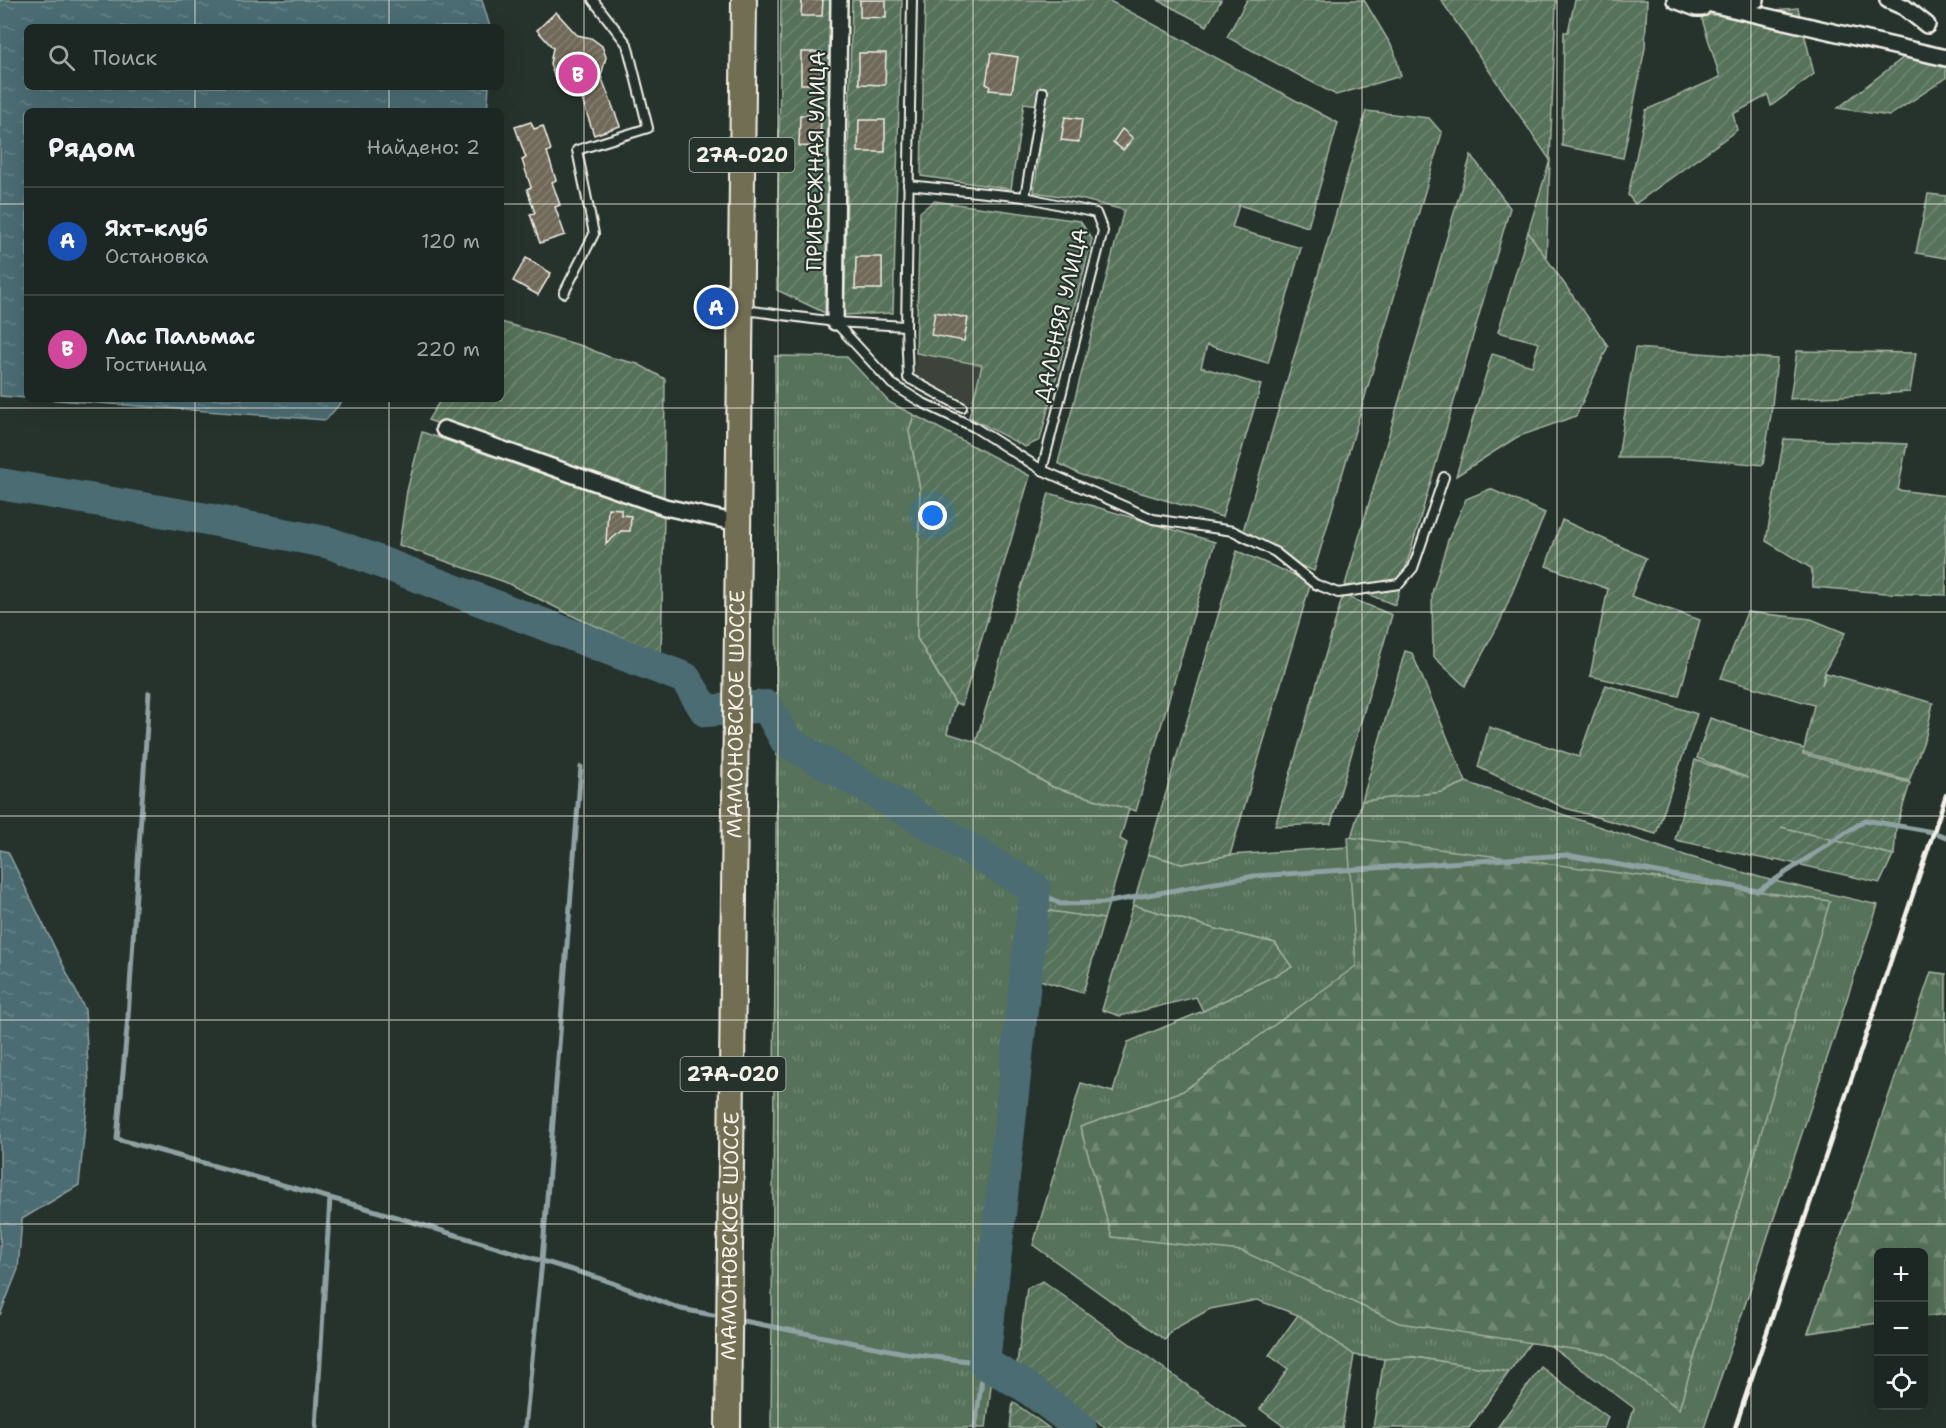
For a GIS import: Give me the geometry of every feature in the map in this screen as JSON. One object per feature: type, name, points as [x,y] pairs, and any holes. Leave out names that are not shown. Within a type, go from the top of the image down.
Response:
[{"type":"main road","name":"МАМОНОВСКОЕ ШОССЕ","points":[[728,1428],[744,0]]},
{"type":"street","name":"ПРИБРЕЖНАЯ УЛИЦА","points":[[835,322],[839,0]]},
{"type":"street","points":[[1676,0],[1696,8],[1756,0]]},
{"type":"street","points":[[1694,0],[1946,58]]},
{"type":"street","points":[[1888,0],[1904,7],[1927,25]]},
{"type":"street","points":[[444,429],[665,507],[738,523]]},
{"type":"lane","points":[[564,293],[594,234],[577,150],[648,128],[627,44],[593,0]]},
{"type":"lane","points":[[912,0],[906,326],[908,378],[962,407]]},
{"type":"lane","points":[[1024,197],[1043,92]]},
{"type":"lane","name":"ДАЛЬНЯЯ УЛИЦА","points":[[908,186],[1024,197],[1096,213],[1103,231],[1042,471]]},
{"type":"lane","points":[[741,309],[835,322],[906,326]]},
{"type":"lane","points":[[835,322],[892,384],[921,402],[974,427],[1042,471],[1153,519],[1233,531],[1275,552],[1315,584],[1338,593],[1399,585],[1413,568],[1444,477]]},
{"type":"shaded area","points":[[916,353],[983,365],[972,405],[915,375]]},
{"type":"green space","points":[[781,0],[831,0],[825,313],[777,290]]},
{"type":"green space","points":[[852,0],[902,0],[893,313],[844,315]]},
{"type":"green space","points":[[925,0],[1108,0],[1338,123],[1308,227],[1239,205],[1232,228],[1301,248],[1268,363],[1207,345],[1201,367],[1261,385],[1222,517],[1081,475],[1058,463],[1124,210],[1080,199],[1034,192],[1046,106],[1024,103],[1011,189],[921,176]]},
{"type":"green space","points":[[1158,0],[1221,0],[1207,26]]},
{"type":"green space","points":[[1247,0],[1364,0],[1394,50],[1401,76],[1336,95],[1227,37]]},
{"type":"green space","points":[[1441,0],[1556,0],[1550,160]]},
{"type":"green space","points":[[1575,0],[1647,0],[1645,48],[1623,158],[1562,146],[1564,32],[1568,32]]},
{"type":"green space","points":[[1798,8],[1814,74],[1771,106],[1768,95],[1733,114],[1737,130],[1635,204],[1628,195],[1646,110],[1720,77],[1701,16]]},
{"type":"green space","points":[[1921,44],[1946,64],[1946,78],[1889,116],[1838,108]]},
{"type":"green space","points":[[1366,111],[1429,118],[1442,133],[1314,571],[1240,541]]},
{"type":"green space","points":[[1471,155],[1510,208],[1395,605],[1345,585]]},
{"type":"green space","points":[[1550,160],[1546,260],[1528,232]]},
{"type":"green space","points":[[1928,194],[1946,196],[1946,258],[1916,253]]},
{"type":"green space","points":[[934,201],[1080,221],[1092,239],[1040,440],[1025,447],[969,417],[982,365],[916,353],[920,212]]},
{"type":"green space","points":[[1528,232],[1608,346],[1576,416],[1517,437],[1456,476],[1492,354],[1532,366],[1539,343],[1498,332]]},
{"type":"green space","points":[[504,323],[582,346],[609,357],[638,364],[665,379],[664,503],[428,420],[439,402],[504,402]]},
{"type":"green space","points":[[1635,348],[1777,359],[1763,465],[1690,458],[1618,458]]},
{"type":"green space","points":[[1797,351],[1916,353],[1910,392],[1790,399]]},
{"type":"green space","points":[[775,356],[847,357],[889,402],[914,415],[909,431],[920,489],[917,638],[955,703],[947,733],[976,742],[1053,787],[1129,809],[1120,839],[1127,843],[1104,919],[1043,910],[986,1428],[771,1428],[777,735]]},
{"type":"green space","points":[[914,415],[1030,476],[962,705],[955,703],[917,638],[920,489],[909,431]]},
{"type":"green space","points":[[422,432],[664,516],[661,654],[579,619],[505,582],[399,545],[407,491]]},
{"type":"green space","points":[[1784,439],[1907,444],[1898,490],[1946,496],[1946,595],[1813,587],[1811,568],[1766,541]]},
{"type":"green space","points":[[1490,489],[1545,513],[1500,622],[1465,686],[1433,656],[1432,593],[1448,540],[1466,499]]},
{"type":"green space","points":[[1049,493],[1215,542],[1136,811],[1053,787],[976,742]]},
{"type":"green space","points":[[1562,520],[1646,558],[1631,596],[1700,620],[1679,696],[1590,676],[1608,589],[1546,566]]},
{"type":"green space","points":[[1237,551],[1311,582],[1230,855],[1182,864],[1148,854]]},
{"type":"green space","points":[[1343,595],[1392,615],[1331,824],[1275,826]]},
{"type":"green space","points":[[1747,612],[1811,619],[1845,633],[1825,671],[1822,685],[1826,673],[1933,703],[1926,735],[1909,781],[1803,752],[1803,754],[1910,783],[1896,829],[1894,855],[1781,827],[1893,855],[1880,883],[1775,859],[1774,861],[1675,840],[1695,760],[1748,778],[1697,758],[1710,718],[1804,749],[1814,705],[1721,678]]},
{"type":"green space","points":[[1405,651],[1412,653],[1466,782],[1442,792],[1362,801]]},
{"type":"green space","points":[[1606,685],[1697,714],[1656,834],[1565,808],[1478,767],[1489,727],[1579,757]]},
{"type":"green space","points":[[1466,782],[1687,856],[1766,879],[1878,905],[1704,1428],[1628,1428],[1634,1408],[1536,1335],[1509,1372],[1414,1357],[1384,1359],[1354,1355],[1298,1315],[1257,1300],[1210,1309],[1172,1330],[1165,1340],[1033,1245],[1081,1083],[1113,1092],[1128,1042],[1203,1011],[1291,967],[1275,943],[1133,905],[1148,854],[1182,864],[1230,855],[1348,847],[1362,801],[1442,792]]},
{"type":"green space","points":[[1348,837],[1830,901],[1679,1409],[1606,1354],[1399,1323],[1242,1251],[1112,1237],[1080,1127],[1183,1091],[1356,966]]},
{"type":"green space","points":[[1133,905],[1275,943],[1292,967],[1203,1011],[1196,997],[1120,1016],[1102,1010]]},
{"type":"green space","points":[[1043,910],[1104,919],[1083,993],[1036,979]]},
{"type":"green space","points":[[1931,972],[1946,974],[1946,1314],[1928,1316],[1928,1248],[1874,1248],[1874,1324],[1808,1333]]},
{"type":"green space","points":[[1043,1281],[1246,1428],[1106,1428],[1017,1364],[1027,1288]]},
{"type":"green space","points":[[1298,1315],[1354,1355],[1342,1428],[1286,1428],[1260,1409],[1288,1369],[1269,1355]]},
{"type":"green space","points":[[1414,1357],[1509,1372],[1469,1428],[1373,1428],[1384,1359]]},
{"type":"green space","points":[[1541,1367],[1608,1417],[1604,1428],[1497,1428]]},
{"type":"green space","points":[[1013,1402],[1049,1428],[1010,1428]]},
{"type":"water","points":[[0,0],[482,0],[489,24],[24,24],[24,90],[489,90],[487,108],[24,108],[24,398],[0,396]]},
{"type":"water","points":[[84,402],[341,402],[326,420]]},
{"type":"water","points":[[0,850],[8,852],[85,1010],[89,1086],[79,1185],[22,1219],[18,1269],[0,1315]]},
{"type":"building","points":[[802,0],[823,0],[822,16],[801,16]]},
{"type":"building","points":[[860,0],[886,0],[886,18],[860,17]]},
{"type":"building","points":[[556,12],[577,35],[591,38],[602,46],[606,57],[601,76],[620,126],[594,135],[579,90],[562,84],[554,75],[550,64],[553,48],[537,30]]},
{"type":"building","points":[[801,52],[822,52],[822,84],[801,84]]},
{"type":"building","points":[[859,53],[886,53],[885,85],[859,84]]},
{"type":"building","points":[[991,53],[1018,57],[1012,92],[989,90],[990,86],[986,84]]},
{"type":"building","points":[[800,115],[821,115],[820,147],[799,146]]},
{"type":"building","points":[[1065,117],[1082,119],[1079,142],[1061,140]]},
{"type":"building","points":[[859,120],[885,120],[885,152],[858,152]]},
{"type":"building","points":[[531,122],[534,129],[543,126],[551,150],[547,152],[556,180],[552,182],[560,205],[555,207],[565,235],[540,243],[530,214],[535,213],[527,189],[531,187],[522,160],[526,158],[515,127]]},
{"type":"building","points":[[1122,129],[1133,138],[1123,150],[1113,142]]},
{"type":"building","points":[[856,257],[882,257],[882,289],[855,289]]},
{"type":"building","points":[[526,258],[551,273],[538,295],[513,281]]},
{"type":"building","points":[[935,312],[968,318],[964,341],[931,335]]},
{"type":"building","points":[[608,508],[621,509],[621,515],[631,516],[630,531],[621,531],[606,544]]},
{"type":"waterway","points":[[0,484],[207,519],[330,543],[685,678],[706,711],[767,706],[786,741],[891,801],[1035,889],[984,1363],[1025,1386],[1081,1428]]},
{"type":"waterway","points":[[149,693],[128,1017],[117,1139],[366,1208],[602,1279],[681,1309],[713,1315]]},
{"type":"waterway","points":[[525,1428],[542,1261],[581,767]]},
{"type":"waterway","points":[[1035,889],[1060,904],[1103,903],[1254,876],[1567,855],[1758,891],[1865,820],[1933,832],[1946,837]]},
{"type":"waterway","points":[[316,1428],[330,1198]]},
{"type":"waterway","points":[[744,1321],[910,1354],[984,1363],[975,1428]]},
{"type":"railway","points":[[1735,1428],[1946,795]]},
{"type":"place","name":"Лас Пальмас","points":[[578,74]]},
{"type":"place","name":"Яхт-клуб","points":[[716,307]]}]
